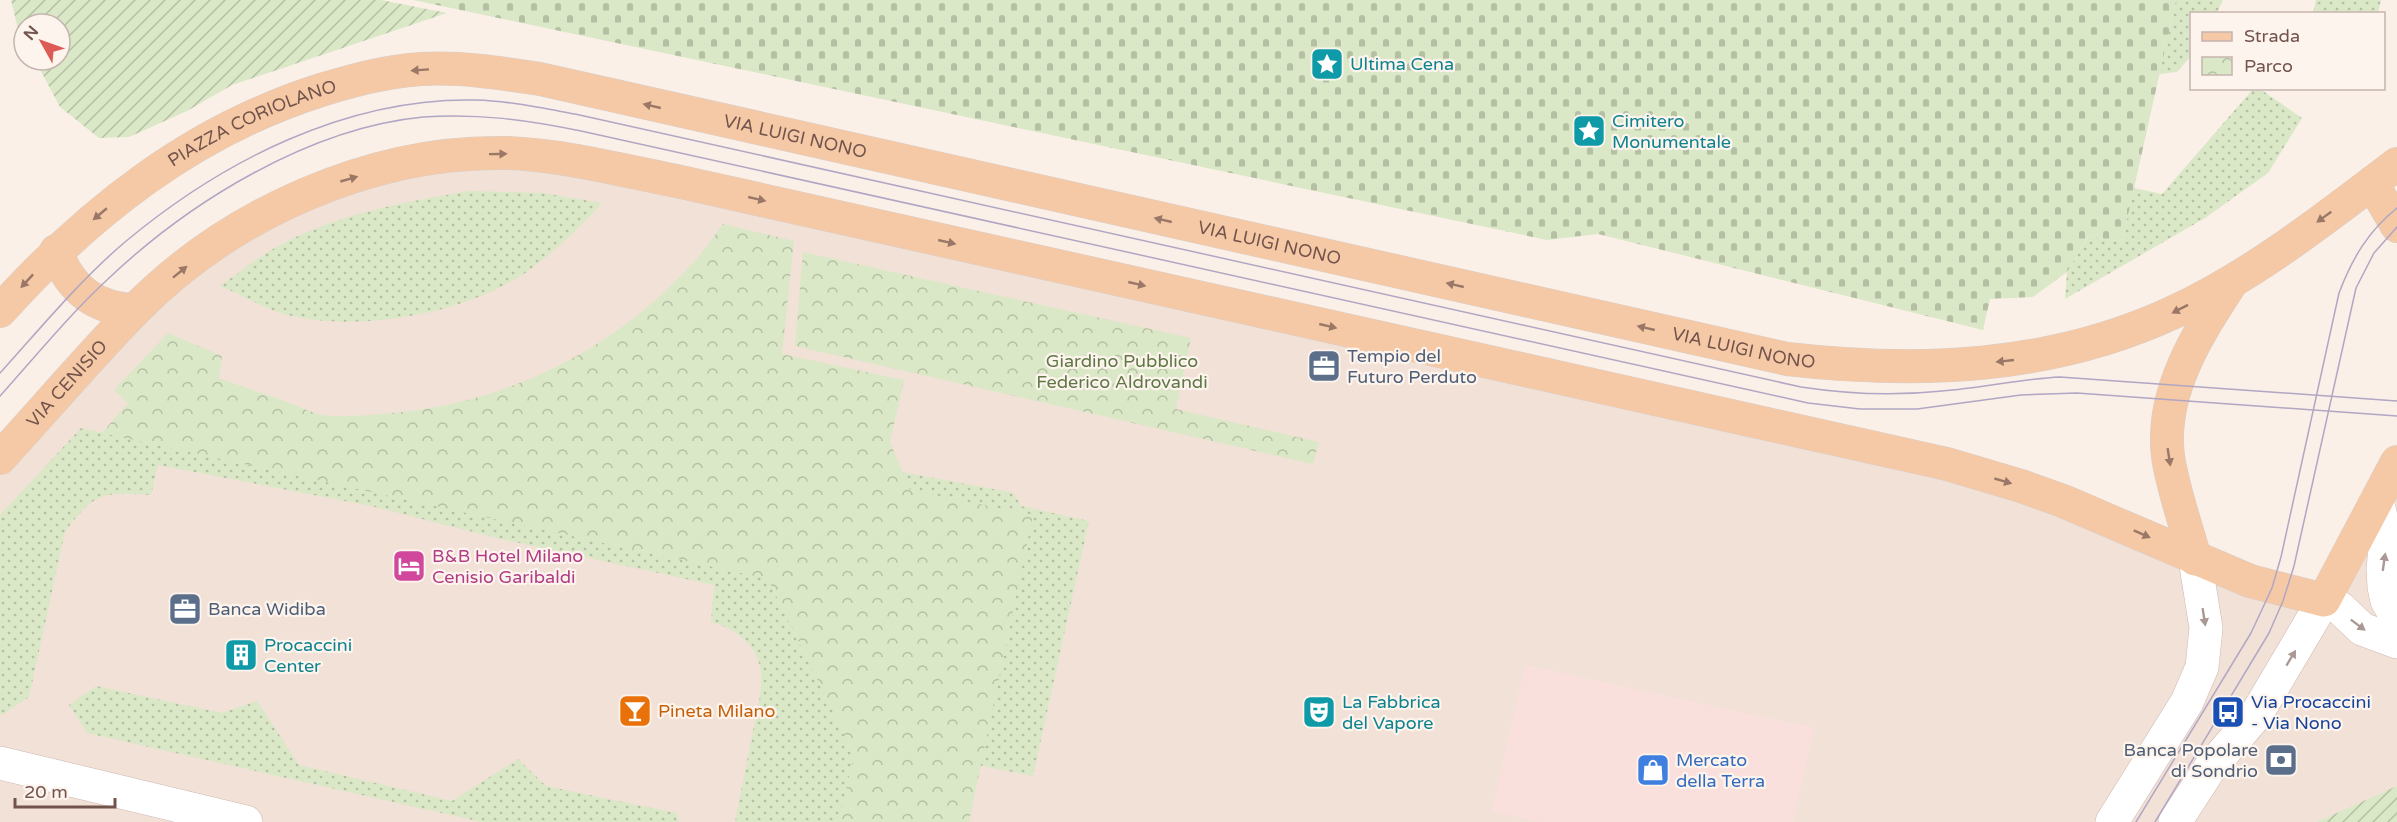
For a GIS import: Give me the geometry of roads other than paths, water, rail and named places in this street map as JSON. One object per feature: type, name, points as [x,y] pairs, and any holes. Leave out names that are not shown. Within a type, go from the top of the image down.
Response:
[{"type":"main road","name":"PIAZZA CORIOLANO","points":[[56,251],[144,178],[199,143],[270,109],[368,76],[422,69],[479,70]]},
{"type":"main road","name":"VIA LUIGI NONO","points":[[479,70],[540,79],[709,119],[1787,359],[1896,368],[2015,360],[2062,351],[2110,338],[2153,321],[2232,281],[2384,173]]},
{"type":"main road","points":[[0,311],[56,251],[66,273],[83,292],[105,306],[135,309],[218,240],[278,207],[327,185],[374,171],[440,158],[494,154],[528,155],[681,182],[1947,464],[2063,501],[2125,526],[2195,559],[2272,588],[2324,600],[2397,462]]},
{"type":"main road","points":[[2384,173],[2397,226]]},
{"type":"main road","points":[[2195,559],[2168,458],[2169,420],[2177,385],[2190,349],[2232,281]]},
{"type":"main road","name":"VIA CENISIO","points":[[0,458],[135,309]]},
{"type":"street","points":[[2377,500],[2386,538],[2384,587],[2397,618]]},
{"type":"street","points":[[2112,822],[2187,702],[2198,679],[2205,653],[2206,628],[2195,559]]},
{"type":"street","points":[[2175,822],[2210,768],[2243,733],[2260,708],[2324,600],[2340,608],[2362,629],[2397,642]]},
{"type":"street","points":[[0,763],[246,822]]},
{"type":"tram line","points":[[0,373],[108,257],[163,213],[203,185],[288,140],[334,122],[380,110],[428,102],[476,100],[513,103],[575,114],[1801,387],[1853,393],[1889,394],[1957,390],[2060,377],[2397,401]]},
{"type":"tram line","points":[[0,396],[108,279],[140,250],[213,197],[253,173],[337,136],[380,124],[423,117],[463,116],[522,121],[581,131],[1808,403],[1860,409],[1917,409],[2021,395],[2077,393],[2397,416]]},
{"type":"tram line","points":[[2136,822],[2251,633],[2272,588],[2281,557],[2339,293],[2362,246],[2397,208]]},
{"type":"tram line","points":[[2155,822],[2269,633],[2283,601],[2294,566],[2356,288],[2374,253],[2397,227]]},
{"type":"place","name":"Ultima Cena","points":[[1327,64]]},
{"type":"place","name":"Cimitero Monumentale","points":[[1589,131]]},
{"type":"place","name":"Tempio del Futuro Perduto","points":[[1324,366]]},
{"type":"place","name":"B&B Hotel Milano Cenisio Garibaldi","points":[[409,566]]},
{"type":"place","name":"Banca Widiba","points":[[185,609]]},
{"type":"place","name":"Procaccini Center","points":[[241,655]]},
{"type":"place","name":"Pineta Milano","points":[[635,711]]},
{"type":"place","name":"La Fabbrica del Vapore","points":[[1319,712]]},
{"type":"place","name":"Via Procaccini - Via Nono","points":[[2228,712]]},
{"type":"place","name":"Banca Popolare di Sondrio","points":[[2281,760]]},
{"type":"place","name":"Mercato della Terra","points":[[1653,770]]},
{"type":"park label","name":"Giardino Pubblico Federico Aldrovandi","points":[[1122,371]]}]
